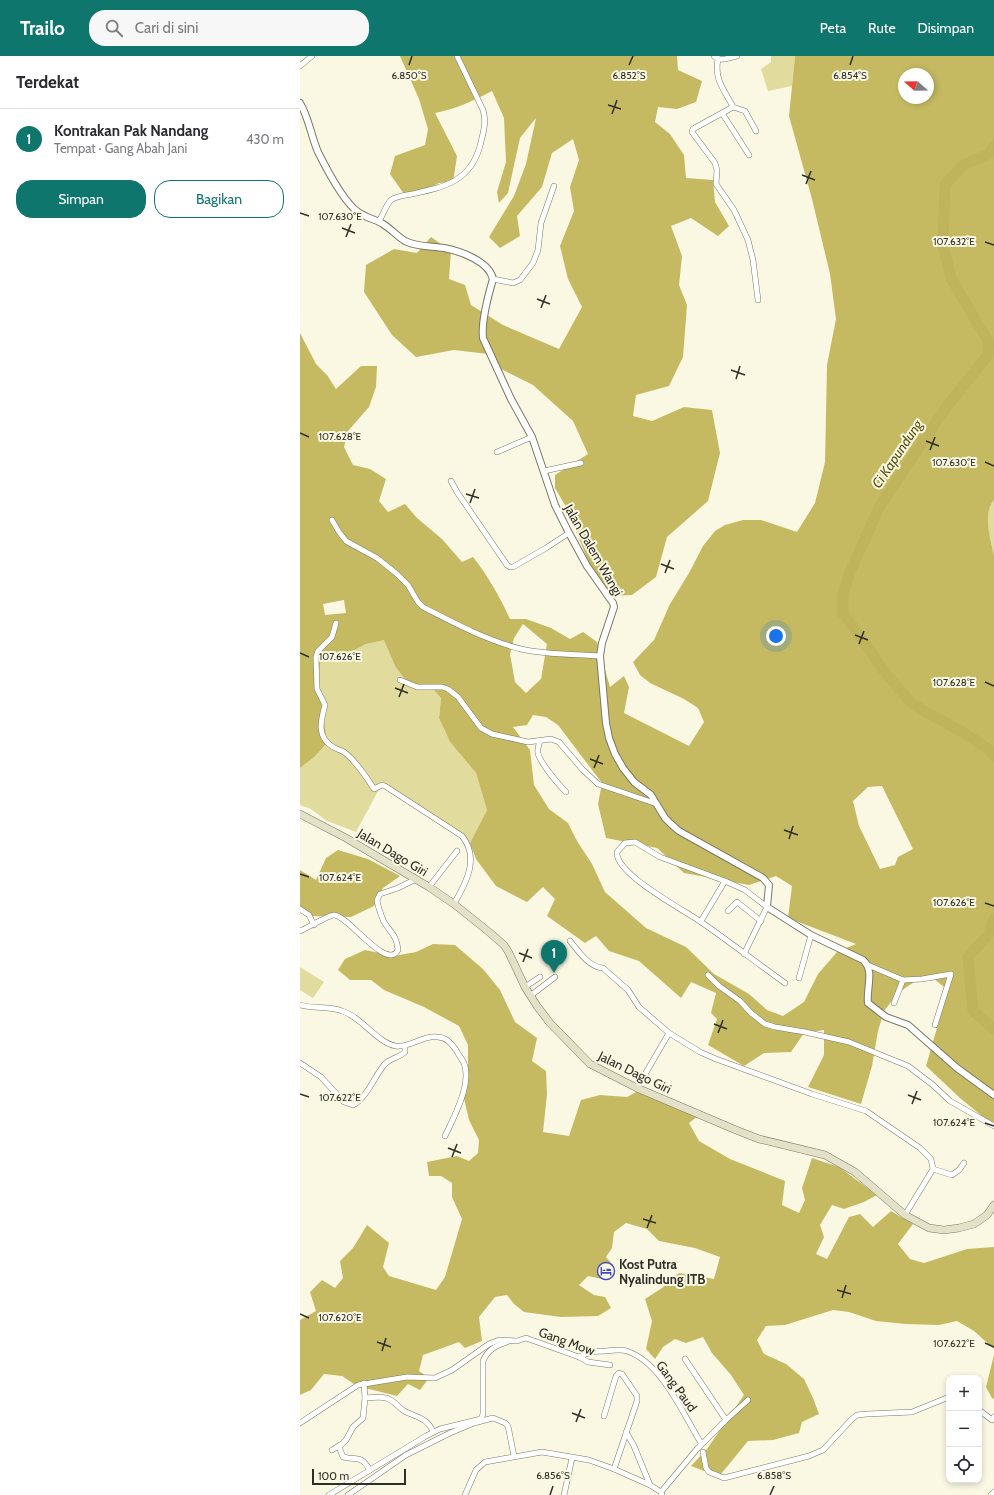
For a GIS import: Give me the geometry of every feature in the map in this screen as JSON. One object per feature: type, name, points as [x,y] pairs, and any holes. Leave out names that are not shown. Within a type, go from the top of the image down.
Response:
[{"type":"main road","name":"Jalan Dago Giri","points":[[300,814],[346,838],[429,887],[454,904],[504,945],[512,958],[530,996],[550,1023],[590,1064],[638,1088],[759,1139],[825,1155],[855,1172],[905,1215],[929,1228],[944,1230],[974,1224],[987,1215],[994,1205]]},
{"type":"street","points":[[300,66],[312,56]]},
{"type":"street","points":[[379,221],[391,200],[403,195],[449,184],[465,174],[477,156],[486,118],[457,56]]},
{"type":"street","points":[[737,56],[716,58],[718,78],[733,107],[745,111],[756,131]]},
{"type":"street","points":[[300,103],[307,118],[319,153],[336,183],[351,206],[357,212],[379,221],[405,241],[415,244],[445,248],[462,253],[487,267],[493,279],[513,283],[520,280],[533,263],[538,250],[542,223],[554,186]]},
{"type":"street","points":[[733,107],[693,129],[692,132],[715,163],[717,170],[716,184],[734,210],[748,240],[753,260],[758,300]]},
{"type":"street","points":[[722,113],[749,155]]},
{"type":"street","name":"Jalan Dalem Wangi","points":[[493,279],[483,320],[482,338],[511,399],[532,437],[555,505],[588,566],[613,603],[614,607],[602,643],[600,656],[606,723],[609,738],[615,754],[623,768],[634,782],[651,795],[665,818],[679,831],[763,878],[769,884],[767,907]]},
{"type":"street","points":[[497,452],[532,437]]},
{"type":"street","points":[[544,471],[581,463]]},
{"type":"street","points":[[452,481],[506,564],[510,567],[513,567],[546,548],[569,533]]},
{"type":"street","points":[[332,520],[338,532],[346,541],[377,558],[397,574],[408,585],[418,602],[423,607],[462,627],[521,649],[538,652],[600,656]]},
{"type":"street","points":[[336,623],[332,637],[318,651],[316,657],[317,689],[325,705],[320,729],[323,737],[326,742],[333,747],[345,752],[367,778],[374,789],[382,785],[385,786],[462,836],[468,844],[471,855],[470,868],[464,885],[454,904]]},
{"type":"street","points":[[400,680],[417,687],[442,687],[448,689],[458,697],[481,728],[492,734],[528,742],[551,739],[559,742],[583,770],[598,784],[657,804]]},
{"type":"street","points":[[540,741],[537,752],[558,784],[566,792]]},
{"type":"street","points":[[785,983],[701,922],[640,882],[618,861],[616,856],[619,848],[625,843],[635,842],[660,857],[745,890],[767,907],[811,935],[862,960],[868,965],[903,980],[922,979],[951,974],[935,1025]]},
{"type":"street","points":[[429,887],[457,851]]},
{"type":"street","points":[[300,931],[332,915],[341,916],[373,947],[390,956],[394,955],[398,950],[397,941],[379,911],[377,900],[380,894],[398,888],[416,879]]},
{"type":"street","points":[[701,922],[725,881]]},
{"type":"street","points":[[728,911],[737,902],[761,921]]},
{"type":"street","points":[[744,954],[767,907]]},
{"type":"street","points":[[300,909],[308,915],[314,925]]},
{"type":"street","points":[[799,978],[811,935]]},
{"type":"street","points":[[570,942],[586,960],[600,968],[603,968],[628,990],[639,1008],[669,1033],[700,1052],[716,1060],[812,1094],[866,1111],[927,1154],[932,1162],[933,1169],[905,1215]]},
{"type":"street","points":[[868,965],[870,979],[868,1003],[886,1016],[908,1025],[957,1068],[994,1095]]},
{"type":"street","points":[[708,975],[765,1024],[849,1042],[908,1066],[933,1085],[950,1101],[994,1126]]},
{"type":"street","points":[[525,987],[540,977]]},
{"type":"street","points":[[530,996],[555,977]]},
{"type":"street","points":[[894,1004],[903,980]]},
{"type":"street","points":[[300,1006],[342,1010],[355,1017],[386,1043],[396,1046],[405,1046],[430,1037],[445,1039],[452,1044],[464,1063],[466,1074],[457,1111],[445,1136]]},
{"type":"street","points":[[638,1088],[669,1033]]},
{"type":"street","points":[[300,1063],[321,1077],[344,1102],[353,1105],[362,1098],[385,1064],[405,1052],[405,1046]]},
{"type":"street","points":[[933,1169],[952,1175],[959,1170],[964,1163]]},
{"type":"street","name":"Gang Mow","points":[[514,1340],[526,1338],[579,1357],[588,1362],[610,1366]]},
{"type":"street","points":[[300,1424],[354,1386],[407,1377],[435,1378],[452,1370],[489,1344],[499,1340],[514,1340]]},
{"type":"street","points":[[329,1495],[434,1432],[477,1420],[483,1416],[482,1369],[486,1355],[494,1346],[514,1340]]},
{"type":"street","name":"Gang Paud","points":[[579,1357],[591,1352],[621,1350],[636,1355],[647,1363],[677,1400],[700,1446]]},
{"type":"street","points":[[685,1359],[726,1420]]},
{"type":"street","points":[[604,1416],[616,1376],[619,1373],[622,1374],[637,1396],[638,1400],[614,1469]]},
{"type":"street","points":[[332,1450],[346,1440],[353,1427],[363,1418],[364,1384]]},
{"type":"street","points":[[364,1398],[380,1397],[389,1399],[404,1410],[429,1423],[434,1432]]},
{"type":"street","points":[[703,1452],[706,1468],[709,1472],[724,1478],[808,1456],[823,1450],[857,1415],[912,1412],[946,1398]]},
{"type":"street","points":[[465,1495],[474,1475],[479,1467],[485,1462],[542,1452],[589,1460],[650,1485],[661,1494],[700,1446],[748,1400]]},
{"type":"street","points":[[980,1411],[992,1420],[994,1417]]},
{"type":"street","points":[[348,1495],[406,1455],[424,1445],[468,1426],[493,1418],[505,1423],[508,1426],[514,1456]]},
{"type":"street","points":[[626,1432],[634,1446],[650,1485]]},
{"type":"street","points":[[340,1445],[339,1448],[343,1457],[361,1459],[370,1470]]},
{"type":"street","points":[[564,1495],[572,1458]]},
{"type":"street","points":[[991,1495],[994,1492]]},
{"type":"shaded area","points":[[400,56],[677,56],[678,70],[702,81],[696,102],[677,109],[658,107],[655,122],[670,134],[684,155],[686,178],[713,180],[715,202],[729,226],[718,236],[691,218],[671,226],[682,256],[679,285],[687,305],[683,357],[669,386],[636,395],[633,416],[652,421],[684,407],[712,410],[720,453],[708,501],[667,537],[656,577],[632,595],[611,596],[592,570],[565,505],[555,488],[555,475],[588,454],[573,421],[533,385],[497,367],[488,354],[454,350],[416,357],[392,335],[364,292],[366,265],[394,249],[417,253],[431,237],[451,251],[449,279],[465,285],[471,305],[503,325],[559,349],[582,307],[568,279],[560,246],[574,211],[570,187],[579,160],[573,139],[552,153],[542,187],[517,216],[520,236],[500,248],[489,237],[514,196],[526,164],[536,118],[520,138],[508,193],[499,203],[497,192],[506,162],[504,118],[492,91],[464,104],[435,113],[457,156],[453,182],[439,183],[422,192],[404,194],[390,174],[395,156],[425,145],[428,129],[419,99]]},
{"type":"shaded area","points":[[771,56],[795,56],[792,86],[768,91],[761,69],[771,62]]},
{"type":"shaded area","points":[[795,56],[994,56],[994,500],[990,506],[988,527],[994,556],[994,1126],[960,1098],[926,1066],[948,990],[934,979],[917,980],[898,993],[884,1011],[878,1031],[872,1066],[861,1104],[808,1087],[824,1055],[824,1030],[804,1033],[791,1052],[764,1053],[744,1066],[708,1045],[717,1019],[711,1013],[716,993],[691,982],[681,998],[639,961],[609,951],[596,936],[585,943],[547,916],[555,899],[543,887],[527,902],[496,886],[476,859],[470,843],[487,810],[476,773],[450,742],[439,718],[441,698],[433,689],[412,688],[395,666],[384,640],[366,644],[353,651],[335,652],[321,661],[318,677],[327,743],[313,758],[300,768],[300,333],[316,364],[327,375],[336,389],[361,366],[377,366],[376,387],[369,407],[348,431],[344,447],[353,465],[370,469],[386,479],[379,501],[388,512],[405,504],[417,518],[442,539],[462,562],[473,557],[493,587],[510,619],[526,619],[551,628],[570,639],[583,632],[597,642],[610,687],[624,676],[629,687],[624,713],[689,746],[704,722],[698,708],[684,699],[650,683],[640,675],[633,662],[654,640],[670,604],[703,546],[715,531],[725,525],[743,520],[761,520],[797,532],[815,503],[825,462],[827,365],[836,319],[830,274],[812,199],[789,116]],"holes":[[[344,600],[346,613],[325,615],[323,604]],[[523,624],[547,644],[541,679],[526,693],[515,682],[510,654],[514,638]],[[533,715],[546,717],[558,725],[602,783],[598,804],[606,838],[657,848],[684,873],[749,885],[776,876],[792,886],[788,918],[856,944],[837,952],[818,974],[804,1002],[783,1016],[767,1010],[749,994],[714,974],[686,947],[646,928],[605,892],[592,864],[577,841],[568,823],[549,809],[534,785],[530,750],[513,727],[527,725]],[[882,786],[913,849],[898,857],[895,865],[880,869],[859,826],[853,801],[868,787]]]},
{"type":"shaded area","points":[[994,500],[994,556],[988,520],[990,506]]},
{"type":"shaded area","points":[[384,639],[395,666],[433,689],[441,698],[439,718],[450,742],[476,773],[487,810],[470,843],[383,782],[356,832],[327,821],[311,809],[300,805],[300,768],[313,758],[322,710],[318,677],[321,661],[335,652],[353,651],[366,644]]},
{"type":"shaded area","points":[[338,850],[368,859],[400,876],[383,888],[374,906],[351,917],[307,916],[300,911],[300,870],[316,880],[326,858]]},
{"type":"shaded area","points":[[433,944],[455,945],[483,969],[500,990],[515,1022],[537,1038],[532,1061],[546,1071],[547,1094],[543,1132],[569,1136],[581,1100],[600,1095],[627,1097],[640,1090],[698,1116],[689,1123],[699,1141],[730,1159],[785,1181],[782,1205],[799,1213],[805,1200],[802,1188],[812,1158],[839,1167],[877,1195],[864,1202],[844,1209],[832,1205],[820,1225],[824,1237],[816,1254],[827,1259],[849,1217],[860,1214],[873,1227],[891,1211],[913,1224],[898,1244],[910,1259],[924,1263],[967,1249],[994,1247],[994,1349],[974,1331],[957,1321],[939,1325],[906,1324],[876,1321],[849,1312],[833,1310],[785,1325],[766,1326],[757,1340],[764,1354],[786,1364],[804,1379],[819,1414],[802,1422],[799,1433],[773,1440],[748,1441],[721,1474],[704,1471],[691,1466],[707,1449],[744,1395],[731,1375],[712,1353],[703,1337],[686,1343],[675,1339],[663,1347],[655,1359],[646,1349],[652,1321],[645,1299],[662,1288],[679,1273],[714,1279],[720,1257],[695,1248],[659,1241],[647,1229],[626,1223],[614,1232],[612,1248],[606,1257],[613,1265],[602,1279],[588,1276],[579,1285],[594,1295],[605,1297],[611,1308],[598,1316],[561,1317],[524,1312],[514,1304],[507,1295],[495,1297],[479,1317],[482,1341],[465,1348],[459,1342],[423,1355],[419,1371],[429,1378],[420,1390],[408,1384],[397,1396],[357,1386],[342,1376],[324,1374],[311,1390],[300,1395],[300,1320],[316,1311],[310,1292],[322,1280],[335,1288],[343,1278],[340,1261],[353,1248],[367,1225],[389,1243],[383,1267],[389,1276],[436,1290],[445,1277],[462,1219],[452,1197],[452,1183],[441,1176],[429,1176],[427,1162],[457,1156],[469,1161],[478,1153],[479,1140],[469,1120],[463,1094],[468,1066],[468,1045],[459,1026],[424,1007],[384,990],[371,980],[350,980],[338,970],[345,959],[365,950],[394,956],[416,952]]},
{"type":"shaded area","points":[[300,967],[324,982],[313,998],[300,990]]},
{"type":"shaded area","points":[[994,1355],[994,1399],[986,1387]]},
{"type":"waterway","name":"Ci Kapundung","points":[[994,146],[989,154],[963,165],[945,185],[943,245],[951,278],[989,343],[988,355],[948,405],[880,506],[850,572],[843,594],[843,613],[888,676],[912,704],[966,734],[991,751],[994,756]]},
{"type":"waterway","name":"Ci Kapundung","points":[[994,919],[989,934],[968,957],[973,1011],[994,1029]]},
{"type":"place","name":"Kontrakan Pak Nandang","points":[[554,973]]},
{"type":"place","name":"Kost Putra Nyalindung ITB","points":[[606,1271]]}]
